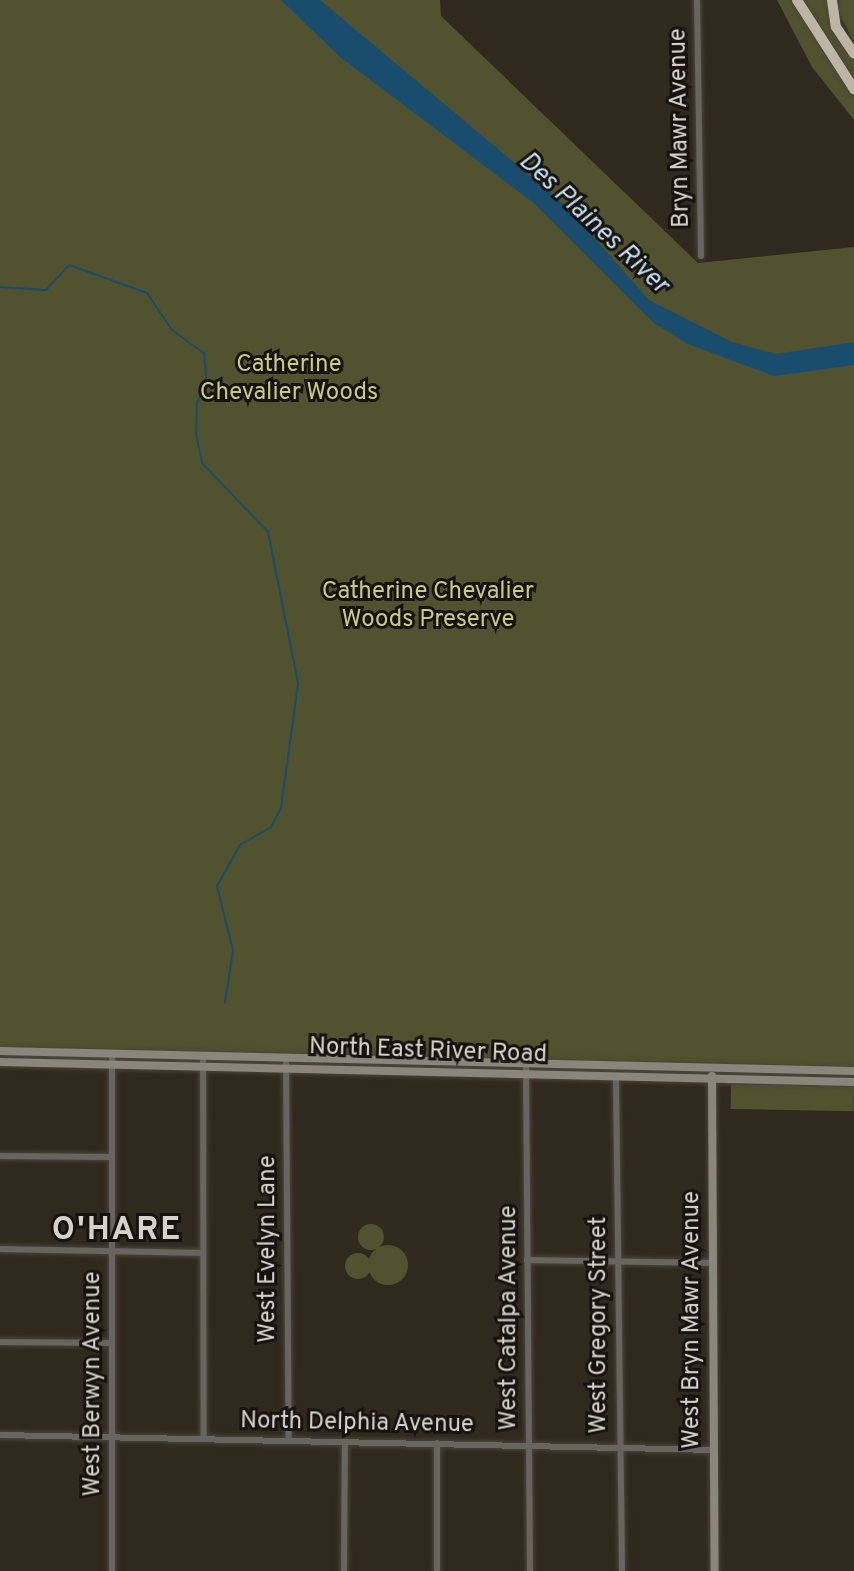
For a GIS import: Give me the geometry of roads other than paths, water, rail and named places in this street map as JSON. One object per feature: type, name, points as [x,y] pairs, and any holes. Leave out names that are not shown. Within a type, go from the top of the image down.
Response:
[{"type":"highway","points":[[797,0],[854,89]]},
{"type":"highway","points":[[832,0],[836,27],[854,54]]},
{"type":"main road","name":"North East River Road","points":[[0,1051],[112,1054],[203,1061],[526,1070],[712,1068],[854,1071]]},
{"type":"main road","name":"North East River Road","points":[[0,1062],[111,1064],[203,1061]]},
{"type":"main road","name":"West Bryn Mawr Avenue","points":[[712,1068],[715,1571]]},
{"type":"main road","name":"North East River Road","points":[[526,1070],[616,1078],[854,1082]]},
{"type":"street","name":"Bryn Mawr Avenue","points":[[697,0],[701,256]]},
{"type":"street","name":"West Berwyn Avenue","points":[[112,1054],[112,1571]]},
{"type":"street","points":[[203,1061],[204,1439]]},
{"type":"street","name":"West Evelyn Lane","points":[[286,1063],[289,1440]]},
{"type":"street","name":"West Catalpa Avenue","points":[[526,1070],[530,1571]]},
{"type":"street","name":"West Gregory Street","points":[[616,1078],[622,1571]]},
{"type":"street","points":[[0,1156],[111,1157]]},
{"type":"street","points":[[0,1249],[203,1253]]},
{"type":"street","points":[[527,1260],[713,1263]]},
{"type":"street","points":[[0,1342],[111,1343]]},
{"type":"street","name":"North Delphia Avenue","points":[[0,1435],[714,1450]]},
{"type":"street","points":[[344,1571],[345,1442]]},
{"type":"street","points":[[437,1443],[437,1571]]},
{"type":"water","points":[[281,0],[320,0],[566,206],[649,300],[732,342],[776,354],[854,342],[854,365],[774,376],[688,344],[654,323],[535,204],[340,57]]},
{"type":"waterway","points":[[0,287],[46,290],[69,265],[147,293],[172,330],[204,353],[207,385],[197,402],[196,434],[202,463],[268,532],[298,684],[281,808],[271,827],[240,845],[217,886],[233,951],[225,1002]]},
{"type":"district","name":"O'HARE","points":[[117,1231]]},
{"type":"water label","name":"Des Plaines River","points":[[593,224]]},
{"type":"park label","name":"Catherine Chevalier Woods","points":[[289,380]]},
{"type":"park label","name":"Catherine Chevalier Woods Preserve","points":[[428,607]]}]
